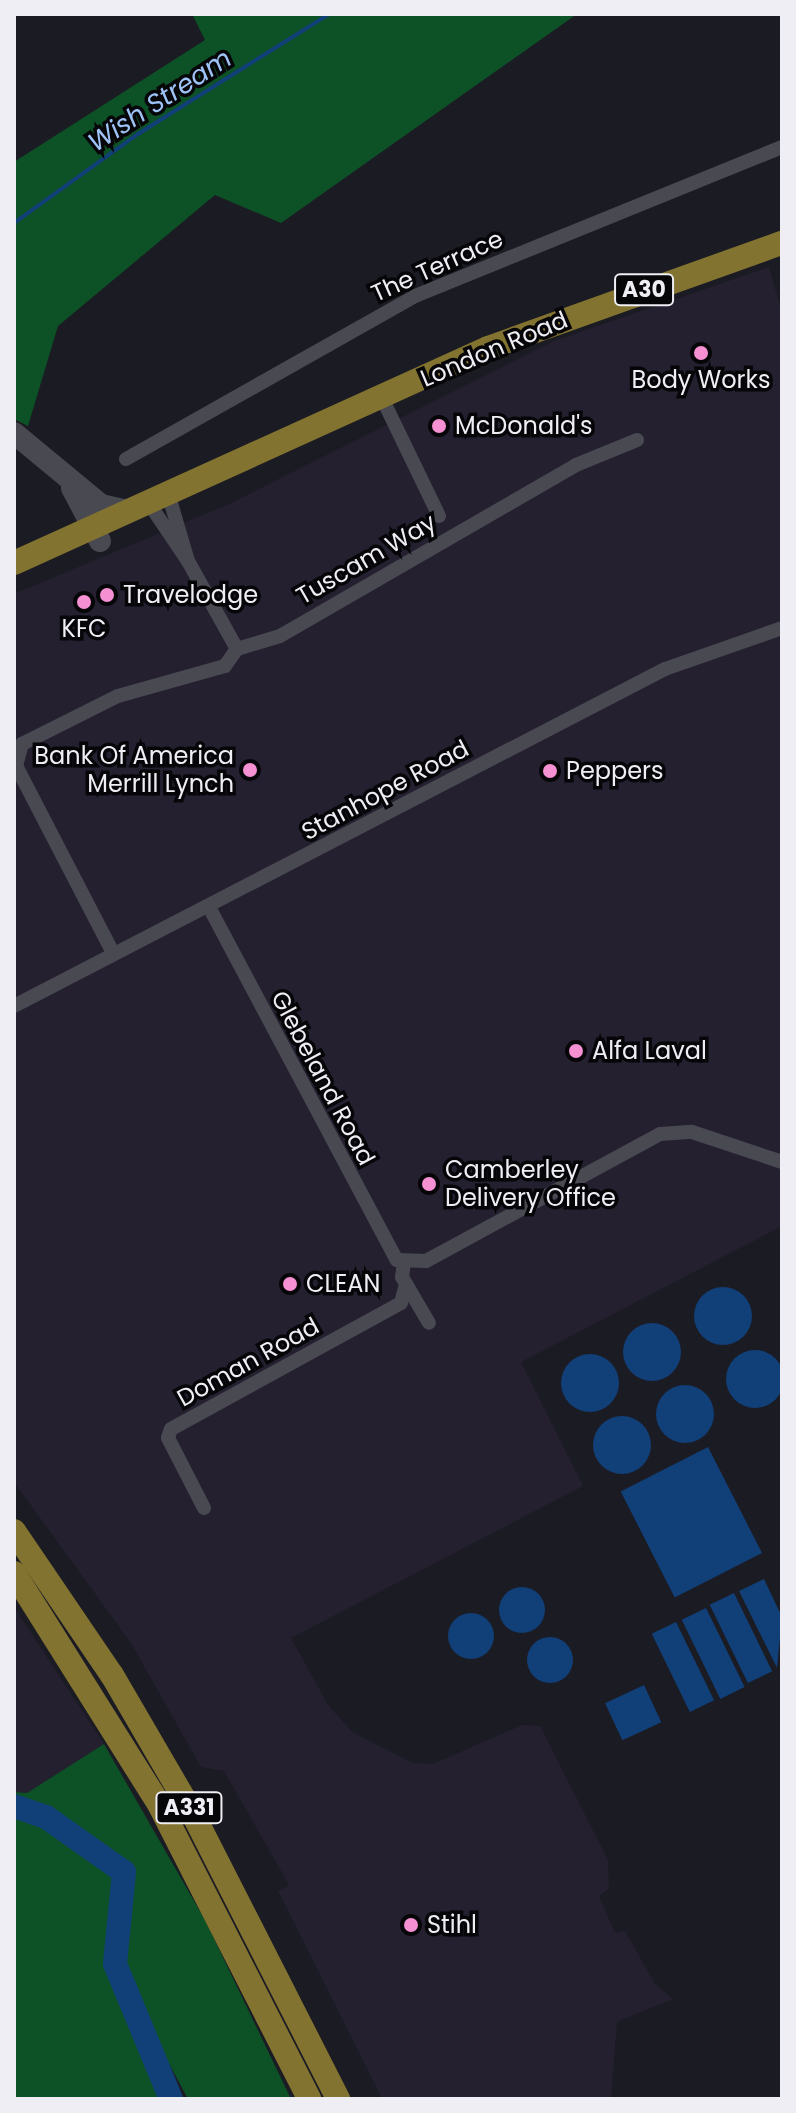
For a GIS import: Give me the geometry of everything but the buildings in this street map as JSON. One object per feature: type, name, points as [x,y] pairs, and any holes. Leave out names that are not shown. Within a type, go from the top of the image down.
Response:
[{"type":"main road","name":"London Road","points":[[14,575],[382,398],[535,329],[782,243]]},
{"type":"main road","name":"London Road","points":[[14,563],[96,534]]},
{"type":"main road","name":"A331","points":[[14,1531],[112,1675],[194,1816],[338,2099]]},
{"type":"main road","name":"A331","points":[[14,1573],[160,1806],[309,2099]]},
{"type":"street","name":"The Terrace","points":[[126,459],[415,296],[782,147]]},
{"type":"street","points":[[382,398],[439,516]]},
{"type":"street","points":[[14,433],[101,505],[154,506],[237,649]]},
{"type":"street","name":"Tuscam Way","points":[[112,951],[16,766],[18,749],[118,696],[208,674],[237,649],[280,636],[563,473],[637,440]]},
{"type":"street","points":[[66,476],[96,534]]},
{"type":"street","name":"Stanhope Road","points":[[14,1006],[112,951],[209,907],[665,669],[782,628]]},
{"type":"street","name":"Glebeland Road","points":[[209,907],[385,1245],[404,1263]]},
{"type":"street","points":[[429,1323],[406,1284],[404,1263],[426,1261],[660,1134],[692,1132],[782,1162]]},
{"type":"street","name":"Doman Road","points":[[204,1508],[168,1438],[171,1429],[401,1303],[406,1284]]},
{"type":"shaded area","points":[[769,267],[782,312],[782,1226],[521,1362],[583,1486],[291,1638],[328,1705],[352,1732],[413,1763],[433,1764],[522,1725],[540,1726],[608,1860],[609,1889],[599,1896],[615,1933],[625,1931],[655,1984],[673,1999],[617,2022],[611,2099],[382,2099],[278,1891],[289,1885],[224,1771],[201,1767],[131,1643],[14,1482],[14,594],[227,505],[554,341]]},
{"type":"shaded area","points":[[14,1607],[104,1744],[27,1793],[14,1792]]},
{"type":"green space","points":[[192,14],[577,14],[281,223],[215,195],[58,326],[28,426],[14,419],[14,162],[205,40]]},
{"type":"green space","points":[[104,1744],[205,1920],[291,2099],[188,2099],[115,1963],[179,2099],[14,2099],[14,1792],[27,1793]]},
{"type":"water","points":[[723,1287],[734,1289],[743,1296],[750,1305],[750,1327],[743,1336],[734,1343],[723,1345],[712,1343],[703,1336],[696,1327],[694,1316],[696,1305],[703,1296],[712,1289]]},
{"type":"water","points":[[652,1323],[663,1325],[672,1332],[679,1341],[679,1363],[672,1372],[663,1379],[652,1381],[641,1379],[632,1372],[625,1363],[623,1352],[625,1341],[632,1332],[641,1325]]},
{"type":"water","points":[[755,1350],[775,1359],[784,1379],[775,1399],[755,1408],[735,1399],[726,1379],[735,1359]]},
{"type":"water","points":[[590,1354],[601,1356],[610,1363],[617,1372],[617,1394],[610,1403],[601,1410],[590,1412],[579,1410],[570,1403],[563,1394],[561,1383],[563,1372],[570,1363],[579,1356]]},
{"type":"water","points":[[685,1385],[696,1387],[705,1394],[712,1403],[712,1425],[705,1434],[696,1441],[685,1443],[674,1441],[665,1434],[658,1425],[656,1414],[658,1403],[665,1394],[674,1387]]},
{"type":"water","points":[[622,1416],[633,1418],[642,1425],[649,1434],[649,1456],[642,1465],[633,1472],[622,1474],[611,1472],[602,1465],[595,1456],[593,1445],[595,1434],[602,1425],[611,1418]]},
{"type":"water","points":[[708,1447],[762,1553],[675,1598],[621,1491]]},
{"type":"water","points":[[764,1579],[782,1617],[777,1668],[739,1591]]},
{"type":"water","points":[[522,1587],[539,1593],[545,1610],[539,1627],[522,1633],[505,1627],[499,1610],[505,1593]]},
{"type":"water","points":[[734,1593],[772,1671],[748,1683],[710,1605]]},
{"type":"water","points":[[706,1608],[745,1687],[720,1699],[682,1620]]},
{"type":"water","points":[[471,1613],[488,1619],[494,1636],[488,1653],[471,1659],[454,1653],[448,1636],[454,1619]]},
{"type":"water","points":[[676,1622],[714,1700],[690,1712],[652,1634]]},
{"type":"water","points":[[550,1637],[567,1643],[573,1660],[567,1677],[550,1683],[533,1677],[527,1660],[533,1643]]},
{"type":"water","points":[[644,1685],[661,1722],[622,1740],[605,1703]]},
{"type":"waterway","name":"Wish Stream","points":[[14,223],[138,134],[329,14]]},
{"type":"waterway","points":[[14,1806],[46,1817],[124,1872],[115,1964],[171,2099]]},
{"type":"place","name":"Body Works","points":[[701,353]]},
{"type":"place","name":"McDonald's","points":[[439,426]]},
{"type":"place","name":"Travelodge","points":[[107,595]]},
{"type":"place","name":"KFC","points":[[84,602]]},
{"type":"place","name":"Bank Of America Merrill Lynch","points":[[250,770]]},
{"type":"place","name":"Peppers","points":[[550,771]]},
{"type":"place","name":"Alfa Laval","points":[[576,1051]]},
{"type":"place","name":"Camberley Delivery Office","points":[[429,1184]]},
{"type":"place","name":"CLEAN","points":[[290,1284]]},
{"type":"place","name":"Stihl","points":[[411,1925]]}]
